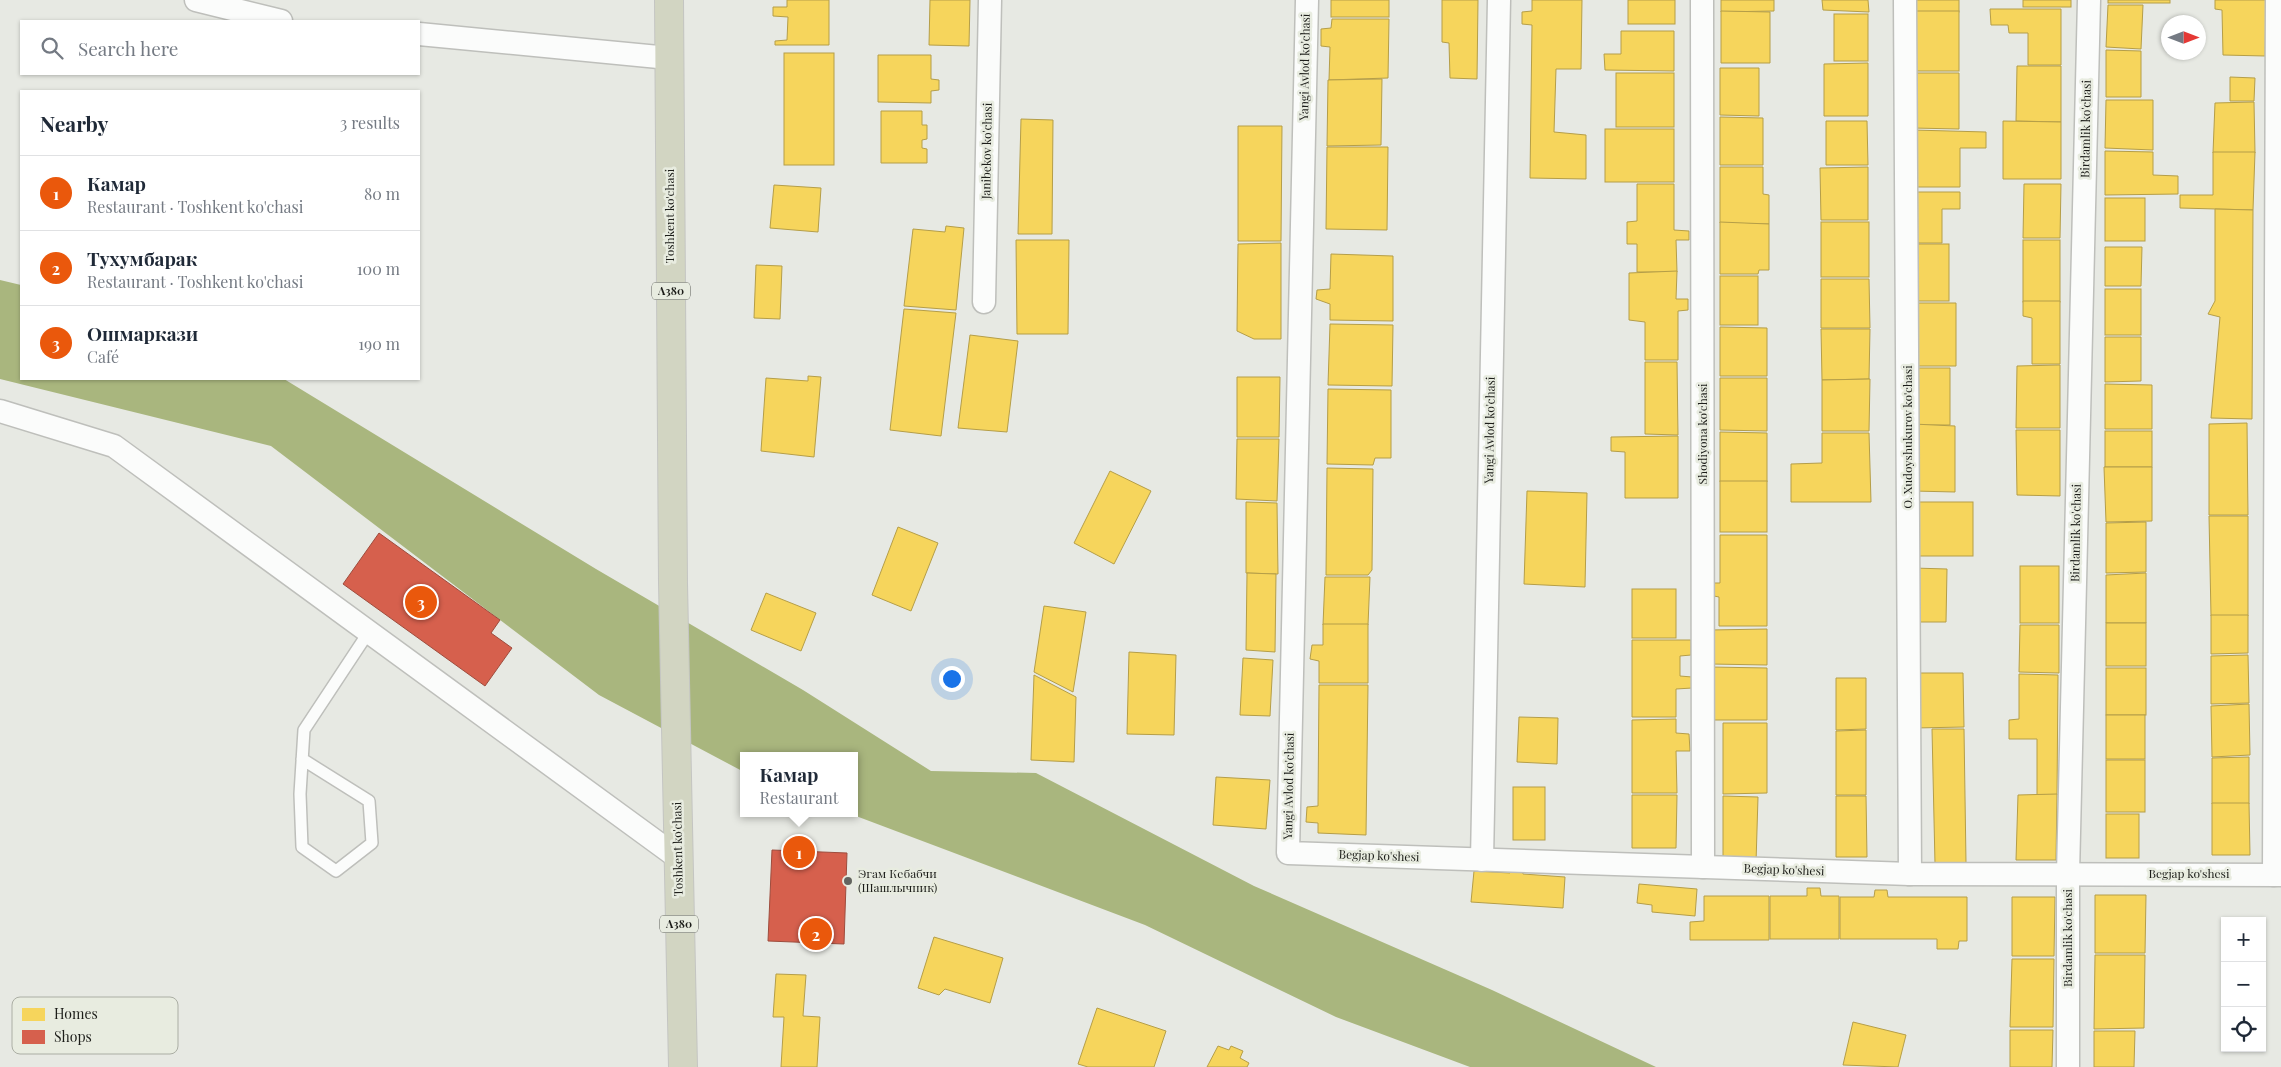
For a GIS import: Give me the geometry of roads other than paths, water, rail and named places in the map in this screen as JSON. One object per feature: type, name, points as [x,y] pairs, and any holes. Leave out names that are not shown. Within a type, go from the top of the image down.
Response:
[{"type":"highway","name":"Toshkent ko'chasi","points":[[668,0],[673,583],[677,856],[683,1067]]},
{"type":"street","points":[[196,0],[277,20]]},
{"type":"street","name":"Janibekov ko'chasi","points":[[984,302],[990,0]]},
{"type":"street","name":"Yangi Avlod ko'chasi","points":[[1288,853],[1307,0]]},
{"type":"street","name":"Yangi Avlod ko'chasi","points":[[1482,860],[1498,0]]},
{"type":"street","name":"Shodiyona ko'chasi","points":[[1702,0],[1703,867]]},
{"type":"street","name":"O. Xudoyshukurov ko'chasi","points":[[1905,0],[1910,874]]},
{"type":"street","name":"Birdamlik ko'chasi","points":[[2068,1067],[2068,874],[2089,0]]},
{"type":"street","points":[[2277,0],[2277,875]]},
{"type":"street","points":[[420,34],[669,58]]},
{"type":"street","points":[[0,410],[114,446],[370,630],[677,856]]},
{"type":"street","name":"Begjap ko'shesi","points":[[1288,853],[1910,874],[2277,875]]},
{"type":"lane","points":[[302,759],[369,802],[372,843],[336,872],[302,847],[300,794],[302,759],[304,730],[370,630]]},
{"type":"place","name":"Ошмаркази","points":[[421,602]]},
{"type":"place","name":"Камар","points":[[799,852]]},
{"type":"place","name":"Эгам Кебабчи (Шашлычник)","points":[[848,881]]},
{"type":"place","name":"Тухумбарак","points":[[816,934]]}]
